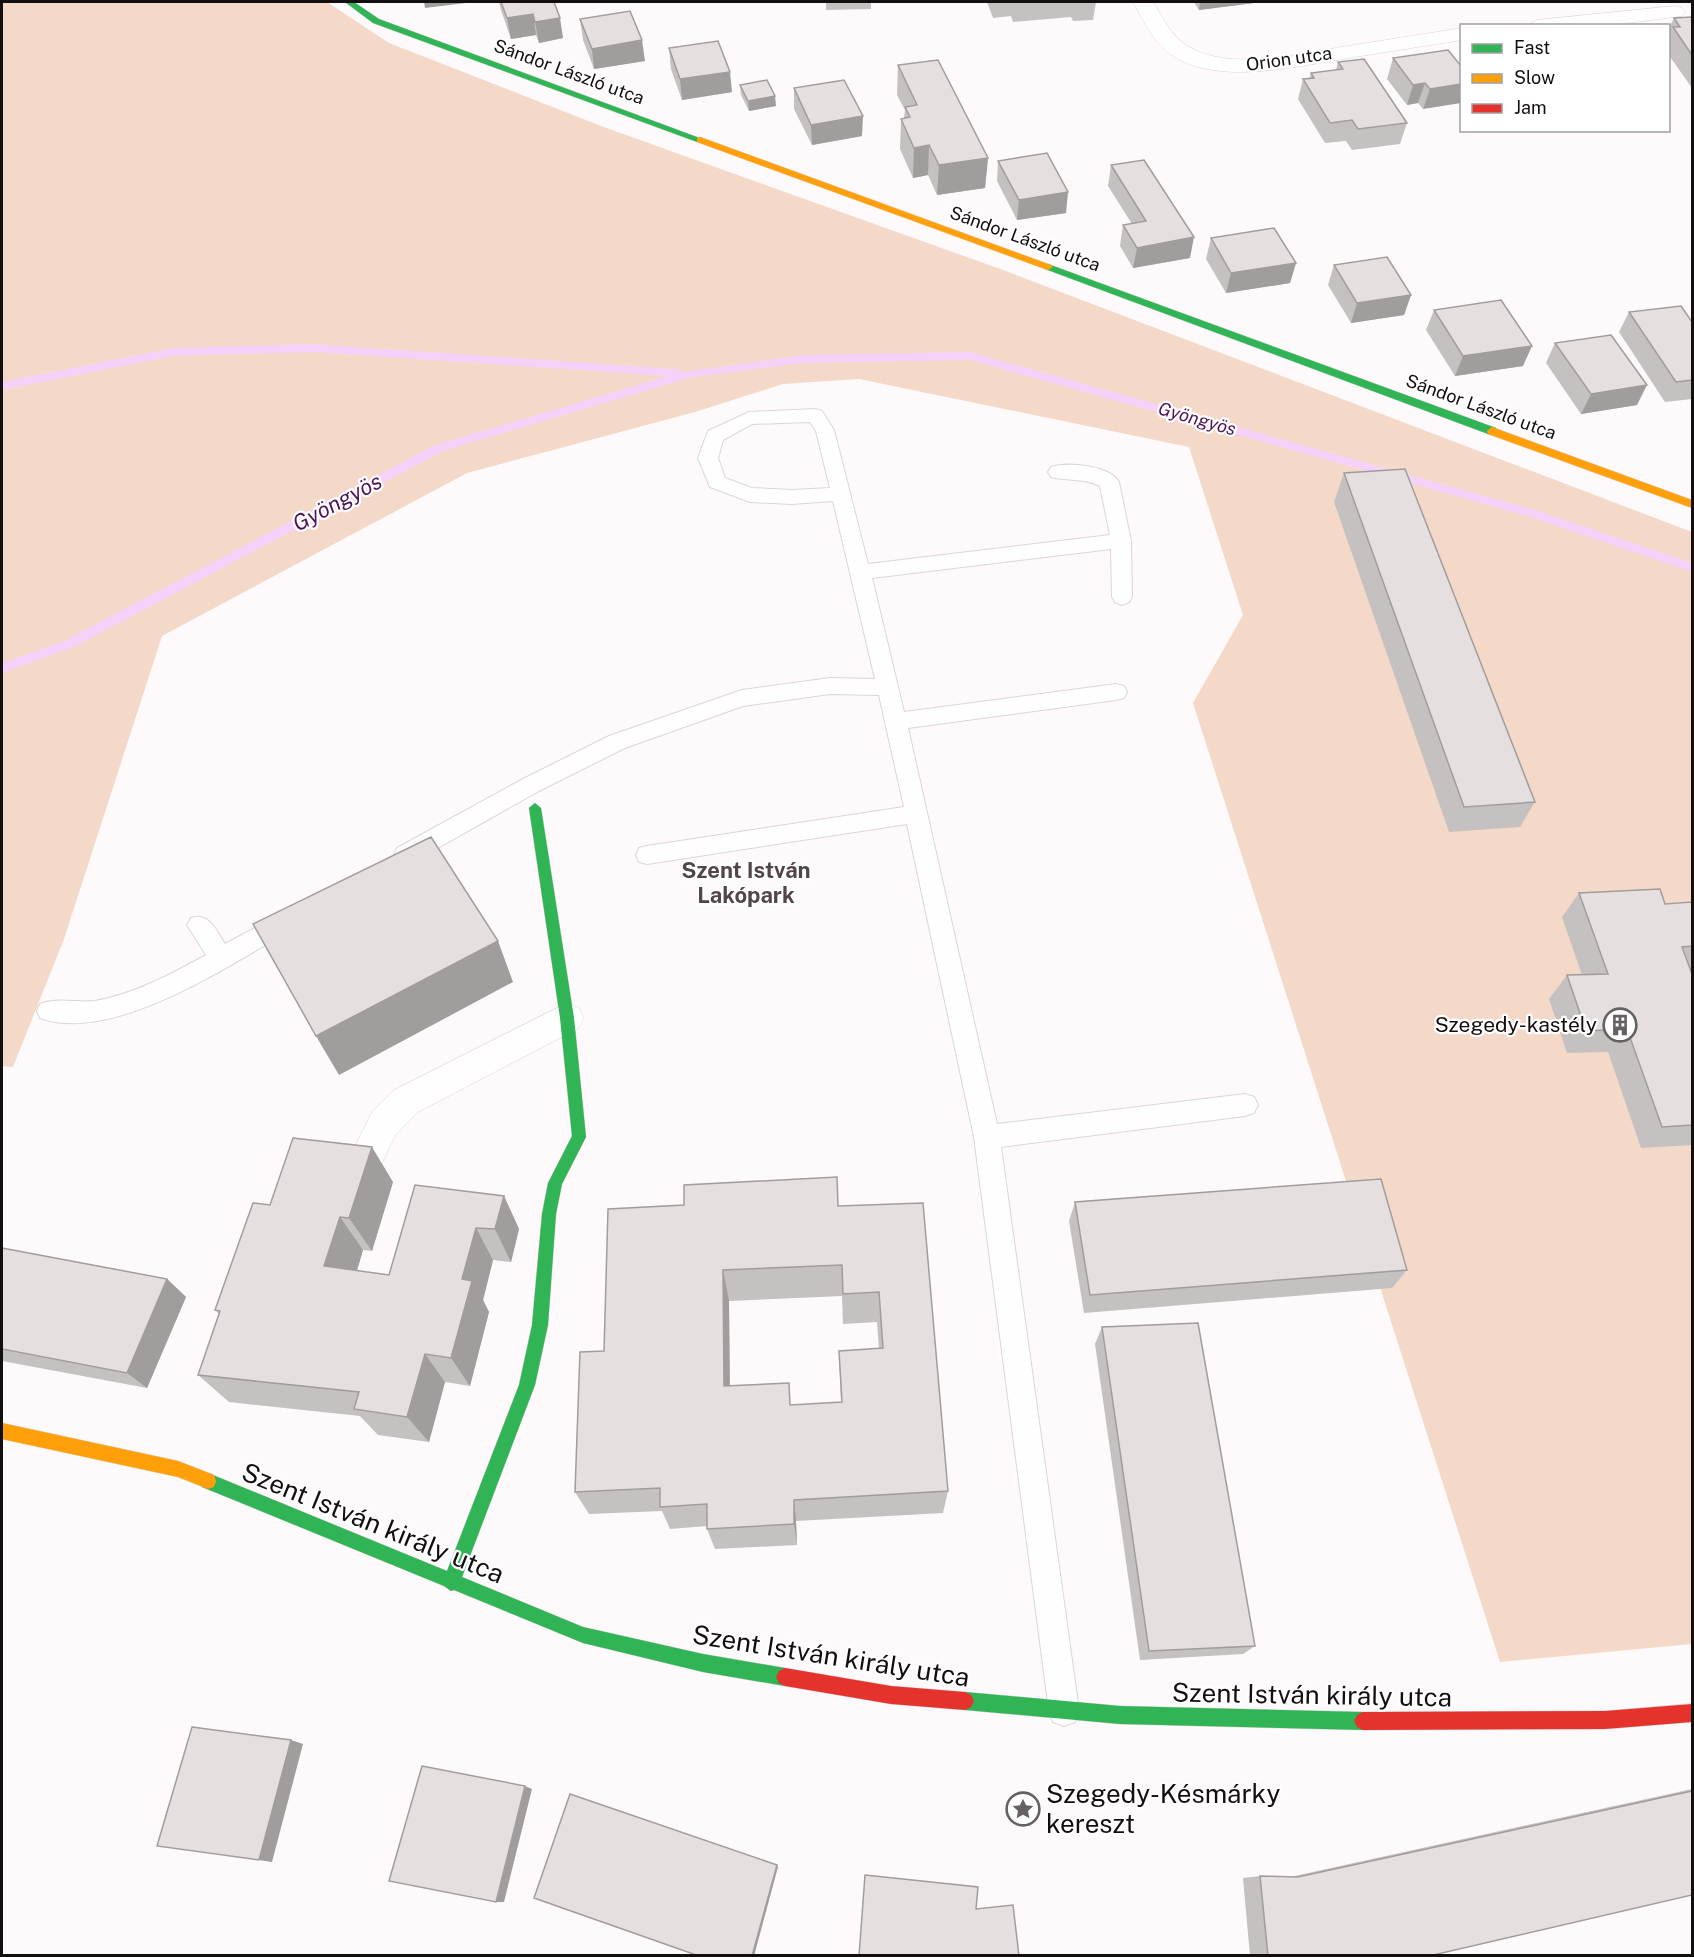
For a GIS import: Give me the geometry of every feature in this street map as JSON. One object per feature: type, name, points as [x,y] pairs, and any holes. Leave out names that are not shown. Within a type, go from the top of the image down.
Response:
[{"type":"street","name":"Sándor László utca","points":[[349,2],[376,21],[1692,504]]},
{"type":"street","name":"Orion utca","points":[[1143,2],[1168,42],[1186,53],[1212,63],[1236,66],[1265,65],[1460,34]]},
{"type":"street","points":[[1557,24],[1675,12]]},
{"type":"street","points":[[451,1583],[527,1385],[540,1325],[549,1214],[555,1183],[579,1137],[567,1018],[535,808]]},
{"type":"street","points":[[367,1158],[384,1123],[406,1101],[567,1018]]},
{"type":"street","name":"Szent István király utca","points":[[2,1431],[178,1469],[451,1583],[583,1635],[703,1663],[891,1695],[1120,1715],[1420,1722],[1605,1720],[1692,1713]]},
{"type":"lane","points":[[841,494],[792,497],[750,495],[717,482],[708,458],[715,435],[749,418],[815,415],[825,430],[861,573],[896,721],[987,1137],[1064,1711]]},
{"type":"lane","points":[[1058,472],[1094,475],[1109,482],[1121,541],[1122,597]]},
{"type":"lane","points":[[861,573],[1121,541]]},
{"type":"lane","points":[[387,865],[531,784],[617,742],[742,698],[830,686],[888,687]]},
{"type":"lane","points":[[896,721],[1116,692]]},
{"type":"lane","points":[[531,784],[535,808]]},
{"type":"lane","points":[[647,855],[916,814]]},
{"type":"lane","points":[[49,1011],[95,1011],[135,1000],[221,957],[304,911]]},
{"type":"lane","points":[[200,925],[221,957]]},
{"type":"lane","points":[[987,1137],[1245,1105]]},
{"type":"shaded area","points":[[2,2],[327,2],[389,43],[601,126],[1003,270],[1692,532],[1692,1644],[1500,1662],[1193,703],[1243,615],[1189,447],[859,379],[783,384],[695,412],[467,473],[162,636],[64,939],[13,1067],[2,1066]]},
{"type":"building","points":[[501,2],[554,2],[560,18],[535,22],[533,14],[507,18]]},
{"type":"building","points":[[630,11],[642,40],[592,49],[580,19]]},
{"type":"building","points":[[1692,17],[1692,55],[1673,27],[1680,27],[1674,18]]},
{"type":"building","points":[[718,41],[730,72],[680,79],[669,48]]},
{"type":"building","points":[[1448,50],[1460,65],[1460,84],[1430,89],[1425,83],[1413,85],[1393,58]]},
{"type":"building","points":[[1364,59],[1407,123],[1358,129],[1352,120],[1330,123],[1303,79],[1314,78],[1311,73],[1343,69],[1338,62]]},
{"type":"building","points":[[938,60],[988,158],[939,165],[929,145],[914,148],[901,119],[910,117],[905,107],[917,105],[898,65]]},
{"type":"building","points":[[767,80],[775,96],[748,101],[740,85]]},
{"type":"building","points":[[844,80],[863,116],[811,125],[794,88]]},
{"type":"building","points":[[1047,153],[1068,192],[1019,200],[998,161]]},
{"type":"building","points":[[1144,160],[1194,237],[1137,248],[1123,225],[1146,221],[1111,165]]},
{"type":"building","points":[[1274,228],[1296,263],[1231,273],[1211,238]]},
{"type":"building","points":[[1387,257],[1411,295],[1357,303],[1334,265]]},
{"type":"building","points":[[1501,300],[1532,346],[1463,356],[1434,310]]},
{"type":"building","points":[[1681,306],[1692,322],[1692,380],[1676,382],[1629,312]]},
{"type":"building","points":[[1611,335],[1647,385],[1591,394],[1555,343]]},
{"type":"building","points":[[1405,469],[1535,802],[1464,807],[1344,473]]},
{"type":"building","points":[[431,837],[498,941],[316,1036],[253,924]]},
{"type":"building","name":"Szegedy-kastély","points":[[1660,889],[1665,904],[1692,902],[1692,946],[1682,947],[1692,974],[1692,1125],[1662,1127],[1627,1029],[1586,1031],[1567,975],[1608,974],[1579,893]]},
{"type":"building","points":[[293,1138],[372,1147],[349,1218],[340,1217],[324,1266],[389,1275],[415,1185],[504,1196],[495,1229],[476,1228],[462,1279],[472,1281],[451,1358],[425,1354],[407,1417],[354,1409],[359,1392],[198,1375],[220,1311],[215,1310],[253,1203],[270,1205]]},
{"type":"building","points":[[837,1177],[838,1206],[923,1203],[948,1491],[794,1500],[794,1524],[707,1529],[707,1504],[660,1507],[660,1488],[575,1492],[580,1352],[604,1351],[608,1209],[684,1205],[684,1185]],"holes":[[[842,1265],[843,1294],[879,1292],[883,1348],[839,1351],[842,1402],[790,1405],[789,1383],[724,1386],[723,1270]]]},
{"type":"building","points":[[1381,1179],[1407,1270],[1090,1295],[1075,1202]]},
{"type":"building","points":[[2,1248],[167,1279],[127,1373],[2,1349]]},
{"type":"building","points":[[1198,1323],[1255,1646],[1149,1651],[1102,1327]]},
{"type":"building","points":[[192,1727],[291,1740],[259,1860],[157,1846]]},
{"type":"building","points":[[422,1766],[525,1786],[496,1902],[389,1881]]},
{"type":"building","points":[[1692,1791],[1692,1895],[1429,1956],[1268,1956],[1260,1876],[1298,1877]]},
{"type":"building","points":[[570,1794],[777,1865],[752,1956],[699,1956],[534,1898]]},
{"type":"building","points":[[865,1875],[978,1887],[976,1909],[1013,1905],[1019,1956],[859,1956]]},
{"type":"waterway","name":"Gyöngyös","points":[[2,386],[173,352],[312,348],[678,373]]},
{"type":"waterway","name":"Gyöngyös","points":[[2,668],[69,644],[439,448],[688,374],[802,359],[970,356],[1531,513],[1692,568]]},
{"type":"traffic: fast","points":[[349,2],[376,21],[700,140]]},
{"type":"traffic: fast","points":[[1048,267],[1492,431]]},
{"type":"traffic: fast","points":[[451,1583],[527,1385],[540,1325],[549,1214],[555,1183],[579,1137],[567,1018],[535,808]]},
{"type":"traffic: fast","points":[[208,1481],[583,1635],[703,1663],[785,1677]]},
{"type":"traffic: fast","points":[[965,1701],[1120,1715],[1363,1721]]},
{"type":"traffic: slow","points":[[700,140],[1048,267]]},
{"type":"traffic: slow","points":[[1492,431],[1692,504]]},
{"type":"traffic: slow","points":[[2,1431],[178,1469],[208,1481]]},
{"type":"traffic: jam","points":[[785,1677],[891,1695],[965,1701]]},
{"type":"traffic: jam","points":[[1363,1721],[1605,1720],[1692,1713]]},
{"type":"place","name":"Szegedy-kastély","points":[[1620,1025]]},
{"type":"place","name":"Szegedy-Késmárky kereszt","points":[[1023,1809]]},
{"type":"district","name":"Szent István Lakópark","points":[[746,882]]}]
